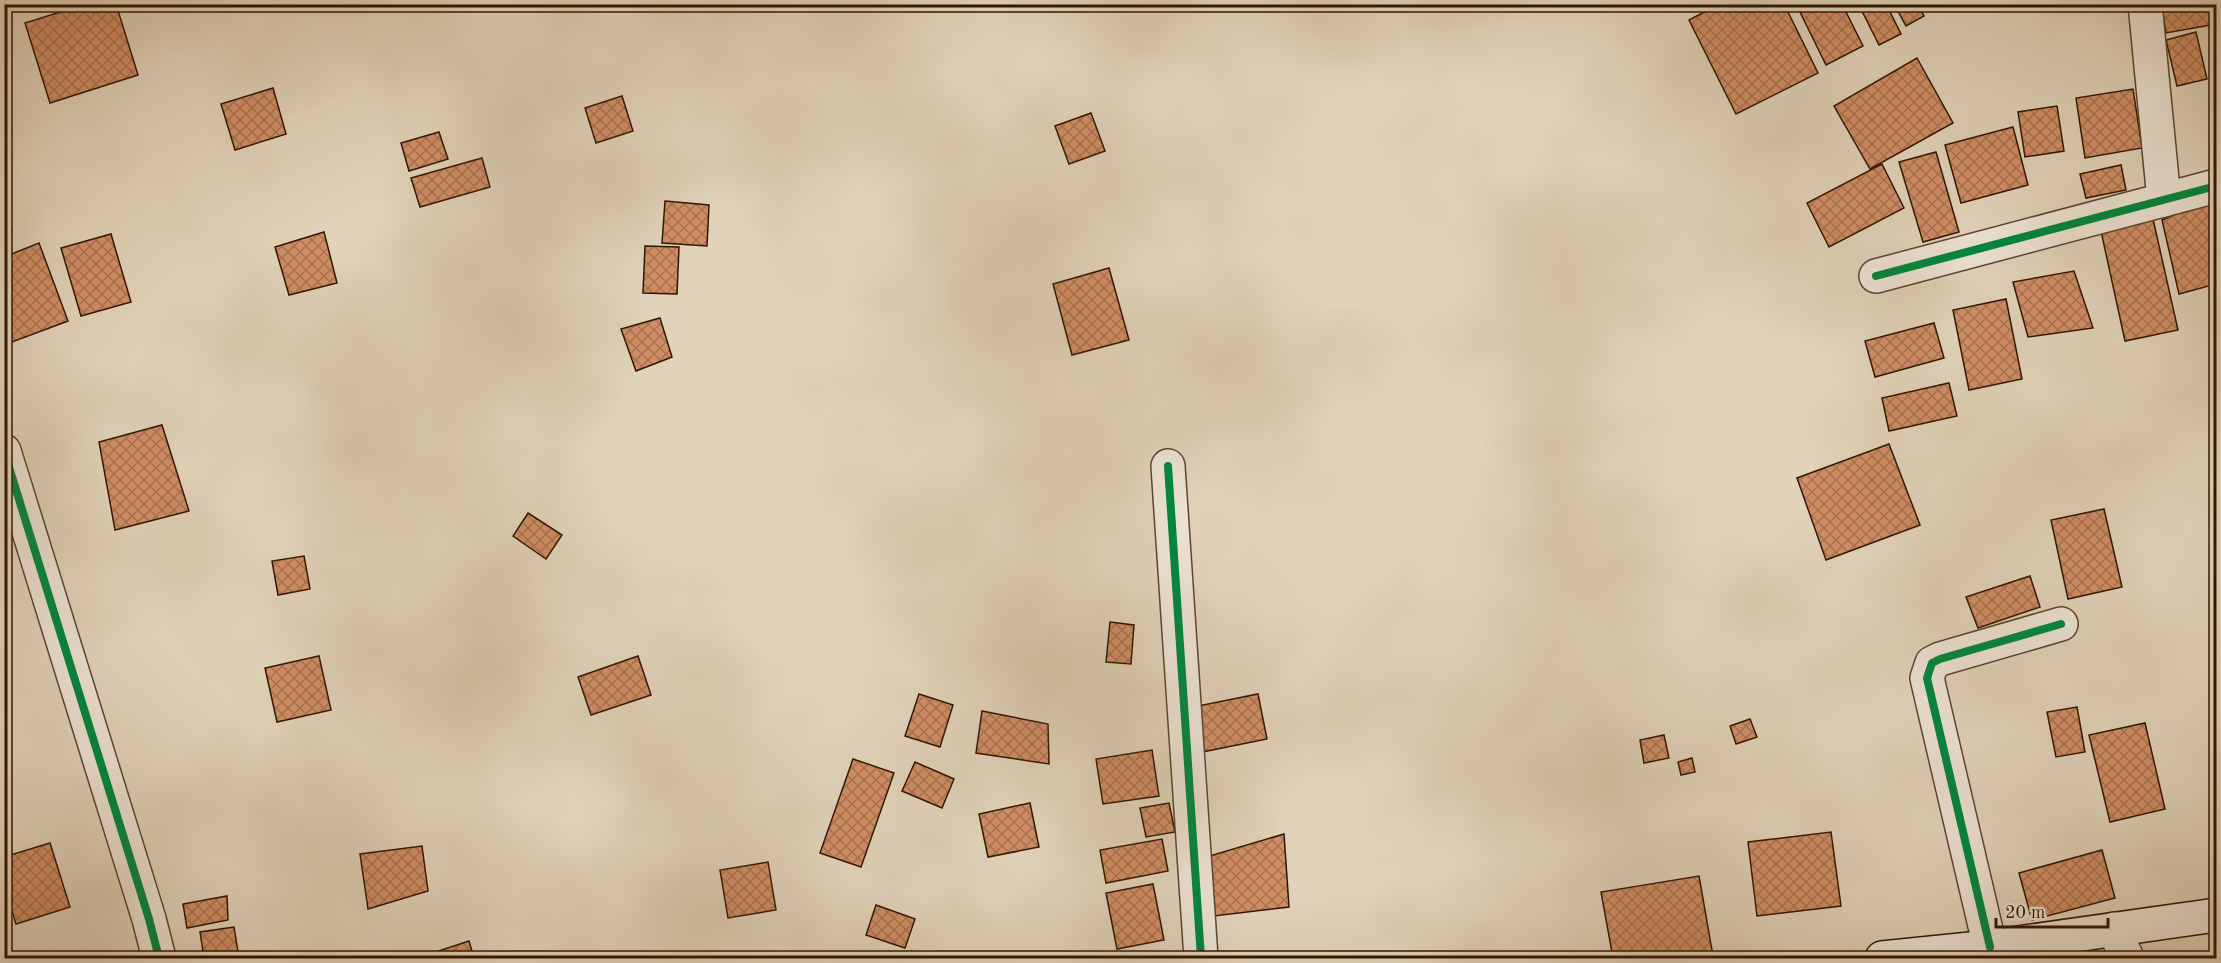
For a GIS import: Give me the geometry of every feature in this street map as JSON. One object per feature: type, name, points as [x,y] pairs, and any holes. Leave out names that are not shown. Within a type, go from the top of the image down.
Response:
[{"type":"street","points":[[2145,4],[2164,200]]},
{"type":"street","points":[[1876,276],[2217,186]]},
{"type":"street","points":[[4,451],[149,919],[159,958]]},
{"type":"street","points":[[1168,466],[1201,958]]},
{"type":"street","points":[[1990,947],[1927,678],[1932,663],[1940,659],[2061,624]]},
{"type":"street","points":[[1882,958],[1990,947],[2217,915]]},
{"type":"street","points":[[2114,929],[2127,958]]},
{"type":"building","points":[[86,4],[116,4],[138,75],[50,103],[25,23]]},
{"type":"building","points":[[1719,4],[1784,4],[1818,73],[1736,114],[1689,20]]},
{"type":"building","points":[[1796,4],[1842,4],[1863,46],[1826,65]]},
{"type":"building","points":[[1871,4],[1886,4],[1901,34],[1879,45],[1861,9]]},
{"type":"building","points":[[1894,4],[1918,4],[1924,16],[1906,26]]},
{"type":"building","points":[[2161,4],[2216,4],[2216,24],[2166,33]]},
{"type":"building","points":[[2196,32],[2207,79],[2177,86],[2166,40]]},
{"type":"building","points":[[1917,58],[1953,123],[1870,169],[1834,106]]},
{"type":"building","points":[[273,88],[286,134],[235,150],[221,104]]},
{"type":"building","points":[[2133,89],[2142,148],[2085,158],[2076,98]]},
{"type":"building","points":[[622,96],[633,131],[596,143],[585,108]]},
{"type":"building","points":[[2057,106],[2064,151],[2025,157],[2018,112]]},
{"type":"building","points":[[1091,113],[1105,151],[1069,164],[1055,126]]},
{"type":"building","points":[[2013,127],[2028,185],[1961,203],[1945,145]]},
{"type":"building","points":[[439,132],[448,159],[409,171],[401,143]]},
{"type":"building","points":[[1936,152],[1959,232],[1923,242],[1899,162]]},
{"type":"building","points":[[482,158],[490,187],[420,207],[411,178]]},
{"type":"building","points":[[1882,164],[1904,208],[1829,247],[1807,203]]},
{"type":"building","points":[[2121,165],[2126,190],[2086,198],[2080,174]]},
{"type":"building","points":[[2209,200],[2216,201],[2216,284],[2179,294],[2162,220]]},
{"type":"building","points":[[665,201],[709,205],[707,246],[662,243]]},
{"type":"building","points":[[4,210],[12,231],[4,235]]},
{"type":"building","points":[[2153,219],[2178,330],[2125,341],[2101,231]]},
{"type":"building","points":[[324,232],[337,283],[289,295],[275,247]]},
{"type":"building","points":[[111,234],[131,302],[81,316],[61,248]]},
{"type":"building","points":[[39,243],[68,321],[4,345],[4,257]]},
{"type":"building","points":[[645,246],[679,247],[677,294],[643,293]]},
{"type":"building","points":[[1109,268],[1129,340],[1072,355],[1053,284]]},
{"type":"building","points":[[2074,271],[2093,328],[2028,337],[2013,282]]},
{"type":"building","points":[[2006,299],[2022,379],[1969,390],[1953,310]]},
{"type":"building","points":[[660,318],[672,357],[636,371],[621,329]]},
{"type":"building","points":[[1934,323],[1944,358],[1875,377],[1865,341]]},
{"type":"building","points":[[1949,383],[1957,416],[1889,431],[1882,398]]},
{"type":"building","points":[[162,425],[189,511],[115,530],[99,442]]},
{"type":"building","points":[[1889,444],[1920,525],[1826,560],[1797,478]]},
{"type":"building","points":[[2104,509],[2122,587],[2068,599],[2051,520]]},
{"type":"building","points":[[528,513],[562,535],[546,559],[513,536]]},
{"type":"building","points":[[304,556],[310,589],[278,595],[272,561]]},
{"type":"building","points":[[2030,576],[2040,607],[1978,628],[1966,597]]},
{"type":"building","points":[[1110,622],[1134,625],[1131,664],[1106,662]]},
{"type":"building","points":[[319,656],[331,710],[277,722],[265,668]]},
{"type":"building","points":[[638,656],[651,695],[591,715],[578,677]]},
{"type":"building","points":[[919,694],[953,705],[940,747],[905,736]]},
{"type":"building","points":[[1258,694],[1267,739],[1202,752],[1193,707]]},
{"type":"building","points":[[2077,707],[2085,752],[2056,757],[2047,712]]},
{"type":"building","points":[[982,711],[1048,724],[1049,764],[976,753]]},
{"type":"building","points":[[1750,719],[1757,737],[1736,744],[1730,726]]},
{"type":"building","points":[[2145,723],[2165,809],[2110,822],[2089,735]]},
{"type":"building","points":[[1664,735],[1669,758],[1644,763],[1640,740]]},
{"type":"building","points":[[1152,750],[1159,796],[1103,804],[1096,759]]},
{"type":"building","points":[[1692,758],[1695,772],[1681,775],[1678,762]]},
{"type":"building","points":[[853,759],[894,773],[861,867],[820,853]]},
{"type":"building","points":[[915,762],[954,779],[942,808],[902,791]]},
{"type":"building","points":[[1030,803],[1039,847],[988,857],[979,814]]},
{"type":"building","points":[[1169,803],[1175,832],[1146,837],[1140,808]]},
{"type":"building","points":[[1831,832],[1841,906],[1757,916],[1748,842]]},
{"type":"building","points":[[1284,834],[1289,907],[1214,916],[1203,858]]},
{"type":"building","points":[[1162,839],[1168,871],[1106,883],[1100,850]]},
{"type":"building","points":[[50,843],[70,907],[16,924],[4,887],[4,857]]},
{"type":"building","points":[[422,846],[428,891],[368,909],[360,854]]},
{"type":"building","points":[[2102,850],[2115,898],[2032,920],[2019,873]]},
{"type":"building","points":[[768,862],[776,910],[728,918],[720,870]]},
{"type":"building","points":[[1699,876],[1713,956],[1613,958],[1601,892]]},
{"type":"building","points":[[1153,884],[1164,940],[1117,949],[1106,893]]},
{"type":"building","points":[[227,896],[228,920],[187,928],[183,904]]},
{"type":"building","points":[[876,905],[915,919],[905,948],[866,935]]},
{"type":"building","points":[[234,927],[239,958],[204,958],[200,932]]},
{"type":"building","points":[[469,941],[474,958],[420,958],[420,957]]},
{"type":"cycle path","points":[[1876,276],[2216,186]]},
{"type":"cycle path","points":[[4,451],[149,919],[159,958]]},
{"type":"cycle path","points":[[1168,466],[1201,958]]},
{"type":"cycle path","points":[[1990,947],[1927,678],[1932,663],[1940,659],[2061,624]]}]
